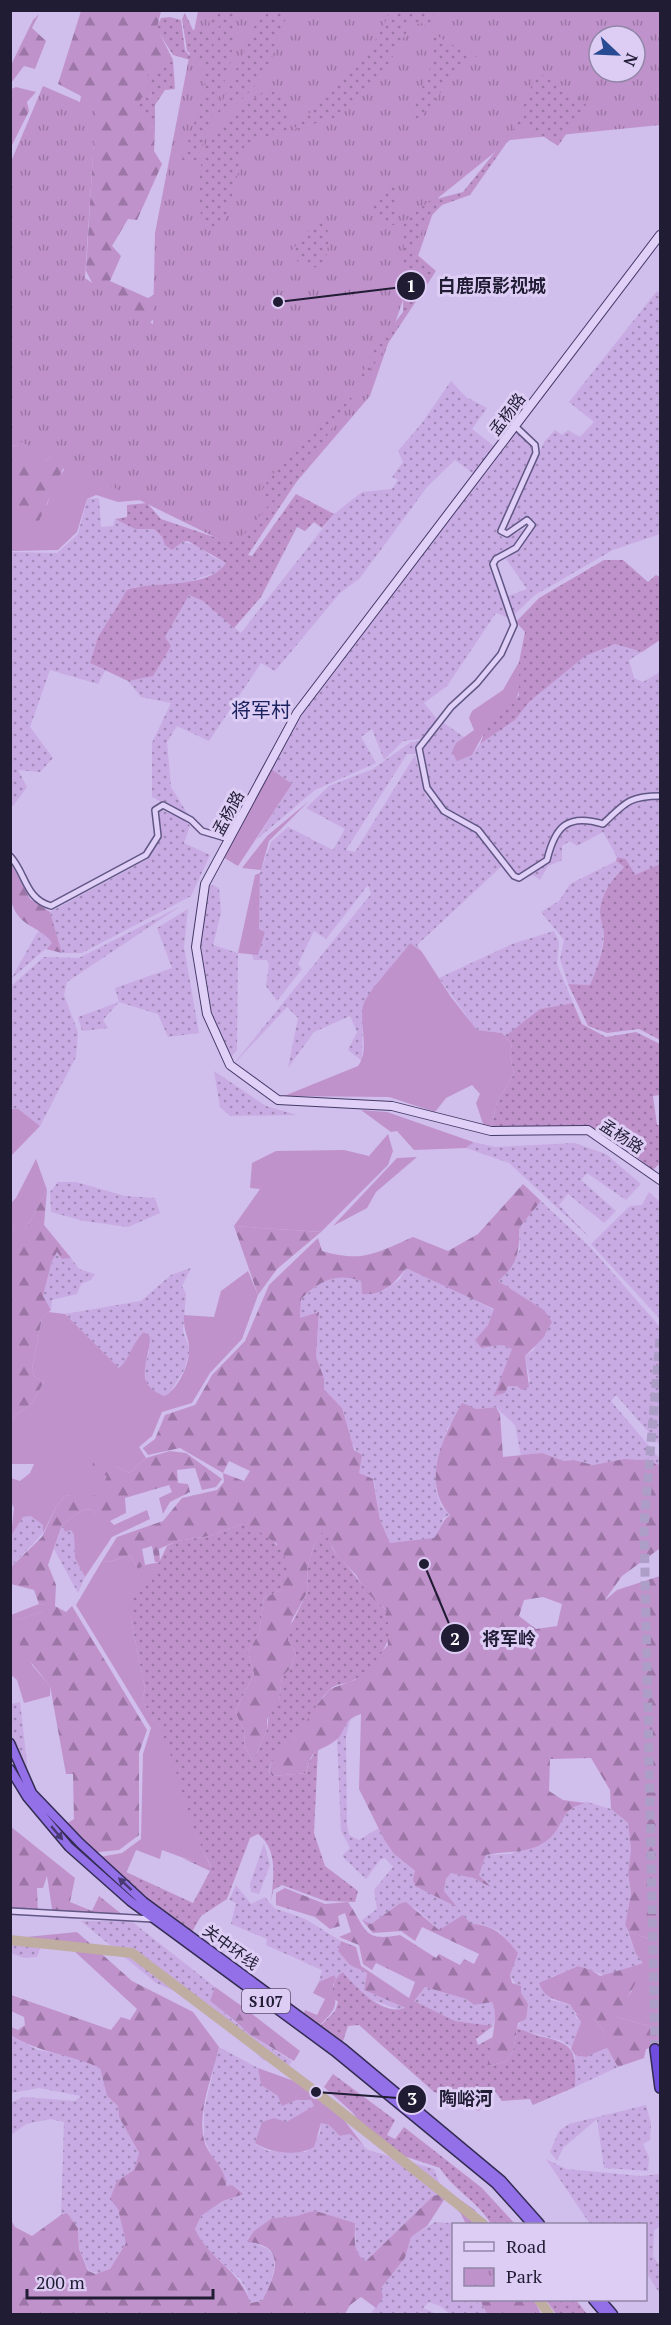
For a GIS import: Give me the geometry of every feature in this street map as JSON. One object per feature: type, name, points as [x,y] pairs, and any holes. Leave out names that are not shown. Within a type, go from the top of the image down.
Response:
[{"type":"highway","name":"关中环线","points":[[10,1743],[33,1793],[80,1843],[144,1902],[344,2049],[501,2180],[539,2223]]},
{"type":"highway","name":"关中环线","points":[[10,1769],[27,1797],[69,1847],[154,1919],[334,2050],[496,2184],[531,2223]]},
{"type":"highway","points":[[655,2049],[660,2088]]},
{"type":"highway","points":[[594,2301],[605,2314]]},
{"type":"highway","points":[[602,2301],[613,2314]]},
{"type":"main road","name":"孟杨路","points":[[660,235],[297,713],[205,884],[196,947],[207,1014],[230,1065],[278,1100],[392,1106],[492,1131],[588,1130],[660,1179]]},
{"type":"street","points":[[515,426],[535,445],[536,453],[501,531],[507,534],[527,520],[532,525],[516,548],[496,559],[493,564],[514,625],[501,654],[477,683],[451,708],[419,748],[427,788],[444,811],[478,830],[514,876],[519,878],[547,860],[552,838],[562,827],[574,820],[589,819],[603,824],[627,801],[638,796],[660,796]]},
{"type":"street","points":[[10,856],[33,896],[42,904],[51,906],[146,855],[158,836],[156,810],[163,805],[191,820],[202,831],[229,839]]},
{"type":"street","points":[[10,1911],[154,1919]]},
{"type":"shaded area","points":[[657,291],[660,294],[660,534],[613,550],[535,595],[514,615],[505,597],[527,589],[506,559],[520,549],[535,521],[528,519],[505,532],[544,442],[555,430],[562,435],[568,430],[580,437],[594,422],[569,402]]},
{"type":"shaded area","points":[[451,381],[466,397],[487,408],[472,429],[495,447],[474,474],[455,460],[427,487],[360,578],[340,593],[275,671],[261,663],[209,741],[177,726],[167,742],[171,787],[190,818],[152,797],[152,743],[171,703],[141,697],[128,681],[141,677],[189,595],[203,601],[241,633],[334,514],[362,492],[392,489],[398,480],[392,477],[403,462],[398,451],[422,423]]},
{"type":"shaded area","points":[[515,431],[535,451],[497,533],[505,539],[530,526],[516,546],[490,566],[509,618],[496,613],[447,686],[424,703],[440,723],[429,738],[403,741],[384,760],[372,729],[361,737],[376,763],[315,790],[256,840],[292,784],[270,768],[302,709]]},
{"type":"shaded area","points":[[99,498],[101,527],[113,526],[115,519],[135,529],[154,529],[162,537],[200,546],[211,556],[226,563],[221,571],[188,582],[135,587],[121,599],[98,637],[90,663],[105,671],[98,684],[50,670],[30,727],[53,758],[40,772],[18,770],[27,787],[13,806],[11,805],[11,552],[57,553],[78,534],[87,499]]},
{"type":"shaded area","points":[[615,644],[642,652],[629,660],[634,678],[643,682],[660,672],[660,864],[635,876],[626,859],[617,857],[603,832],[577,846],[570,841],[562,846],[562,860],[548,866],[540,880],[533,875],[518,881],[476,826],[443,810],[428,791],[419,754],[444,723],[464,737],[456,743],[472,755],[480,744],[515,720],[530,701],[585,655]]},
{"type":"shaded area","points":[[425,741],[415,754],[407,754],[346,850],[355,852],[415,755],[426,796],[443,814],[474,830],[503,865],[417,945],[422,952],[410,944],[390,971],[380,979],[363,1008],[362,1061],[348,1050],[357,1032],[350,1016],[314,1032],[288,1068],[298,1018],[287,1007],[232,1066],[371,894],[368,885],[326,939],[314,931],[298,964],[302,969],[277,1001],[266,986],[269,964],[267,960],[254,960],[251,952],[258,954],[265,932],[259,929],[260,873],[271,842],[288,827],[333,850],[345,829],[306,808],[329,786],[373,769],[411,742]]},
{"type":"shaded area","points":[[159,809],[183,818],[190,826],[184,843],[210,855],[191,896],[82,953],[62,953],[50,912],[146,860],[161,835]]},
{"type":"shaded area","points":[[616,861],[624,867],[615,876],[600,913],[604,934],[599,964],[590,985],[568,984],[560,959],[564,940],[541,912],[559,901],[570,884]]},
{"type":"shaded area","points":[[209,884],[219,888],[221,913],[213,945],[238,953],[237,1050],[228,1061],[219,1048],[200,976],[198,923]]},
{"type":"shaded area","points":[[179,907],[67,982],[64,995],[78,1032],[76,1057],[40,1126],[18,1110],[11,1110],[10,987],[44,957],[79,958]]},
{"type":"shaded area","points":[[188,909],[184,947],[199,1033],[168,1037],[158,1014],[119,1002],[115,988],[172,968],[157,928]]},
{"type":"shaded area","points":[[40,930],[52,943],[11,979],[37,933]]},
{"type":"shaded area","points":[[554,931],[559,942],[557,964],[573,1003],[540,1009],[505,1036],[502,1033],[477,1030],[439,978],[512,944]]},
{"type":"shaded area","points":[[119,1002],[103,1020],[108,1028],[82,1031],[78,1017]]},
{"type":"shaded area","points":[[214,1071],[266,1106],[297,1115],[230,1116],[220,1107]]},
{"type":"shaded area","points":[[473,1142],[495,1147],[575,1143],[606,1154],[641,1184],[626,1200],[587,1173],[581,1180],[616,1211],[604,1223],[568,1194],[559,1205],[590,1238],[509,1163],[466,1148]]},
{"type":"shaded area","points":[[58,1182],[76,1182],[125,1196],[155,1198],[160,1213],[128,1227],[84,1221],[51,1212],[50,1192]]},
{"type":"shaded area","points":[[649,1192],[660,1202],[660,1319],[591,1244],[630,1206],[642,1205]]},
{"type":"shaded area","points":[[541,1201],[591,1248],[660,1327],[660,1395],[658,1398],[660,1402],[660,1445],[616,1395],[611,1401],[660,1459],[660,1465],[644,1460],[624,1459],[593,1465],[574,1460],[564,1461],[542,1453],[521,1456],[515,1425],[496,1407],[476,1409],[453,1420],[447,1429],[436,1470],[436,1490],[441,1506],[450,1514],[443,1519],[440,1530],[434,1538],[425,1541],[390,1543],[380,1520],[374,1480],[359,1474],[358,1454],[350,1440],[342,1408],[324,1389],[324,1378],[316,1357],[319,1313],[300,1319],[301,1299],[328,1277],[349,1277],[361,1281],[362,1293],[369,1294],[385,1290],[400,1279],[406,1268],[429,1277],[494,1310],[488,1325],[475,1340],[481,1348],[502,1345],[513,1349],[495,1395],[505,1393],[508,1386],[530,1382],[525,1356],[534,1350],[544,1310],[497,1281],[520,1250],[519,1228]]},
{"type":"shaded area","points":[[57,1251],[62,1259],[71,1258],[79,1269],[95,1274],[91,1280],[81,1284],[77,1294],[52,1300],[51,1310],[43,1297],[52,1261]]},
{"type":"shaded area","points":[[191,1268],[182,1286],[186,1294],[183,1331],[190,1350],[184,1370],[170,1393],[165,1396],[147,1386],[144,1370],[149,1352],[145,1332],[137,1339],[128,1361],[119,1368],[65,1314],[141,1301],[171,1275]]},
{"type":"shaded area","points":[[32,1516],[43,1525],[43,1533],[11,1567],[11,1536],[23,1517]]},
{"type":"shaded area","points":[[62,1525],[65,1532],[71,1529],[74,1535],[75,1558],[85,1577],[78,1593],[54,1549]]},
{"type":"shaded area","points":[[20,1702],[27,1763],[25,1779],[11,1756],[11,1704]]},
{"type":"shaded area","points":[[351,1717],[346,1736],[349,1835],[359,1840],[379,1828],[394,1854],[455,1905],[444,1891],[446,1879],[451,1873],[457,1872],[489,1885],[479,1875],[486,1855],[511,1854],[557,1828],[562,1817],[578,1804],[587,1802],[611,1809],[628,1823],[631,1849],[628,1873],[631,1894],[625,1925],[636,1954],[643,1963],[606,1976],[578,1966],[551,1977],[551,2000],[572,2005],[576,2018],[581,2022],[572,2048],[562,2041],[517,2029],[528,2004],[510,1975],[516,1953],[499,1931],[481,1924],[439,1930],[415,1908],[399,1904],[371,1924],[362,1920],[377,1909],[374,1890],[393,1867],[385,1858],[380,1860],[366,1879],[342,1856],[350,1848],[341,1831],[337,1739],[346,1721]]},
{"type":"shaded area","points":[[264,1843],[270,1865],[259,1894],[251,1892],[250,1884]]},
{"type":"shaded area","points":[[236,1885],[251,1904],[265,1897],[274,1908],[305,1919],[341,1941],[338,1951],[350,1965],[367,1973],[364,1990],[408,2009],[400,2010],[364,1997],[343,1972],[336,1979],[333,1975],[319,1982],[322,1970],[266,1945],[267,1939],[231,1924],[236,1903],[229,1900]]},
{"type":"shaded area","points":[[81,1921],[131,1921],[215,1987],[210,2001],[249,2034],[292,2061],[288,2067],[263,2060],[224,2021],[208,2016],[199,2002],[156,1983]]},
{"type":"shaded area","points":[[10,1936],[26,1937],[42,1943],[37,1957],[24,1958],[11,1953]]},
{"type":"shaded area","points":[[425,1987],[466,1999],[474,2005],[492,2002],[496,2007],[493,2026],[455,2021],[414,2001]]},
{"type":"shaded area","points":[[10,2035],[38,2050],[78,2057],[100,2068],[107,2096],[118,2106],[119,2117],[139,2153],[134,2170],[117,2181],[118,2209],[126,2243],[110,2269],[103,2274],[89,2271],[79,2249],[78,2228],[68,2214],[61,2215],[64,2122],[51,2119],[26,2124],[11,2135],[11,2103],[23,2097],[75,2101],[81,2096],[39,2088],[11,2093]]},
{"type":"shaded area","points":[[219,2047],[258,2068],[261,2085],[278,2096],[311,2100],[314,2106],[286,2122],[261,2128],[255,2144],[268,2151],[306,2152],[320,2133],[321,2123],[329,2125],[340,2136],[350,2134],[368,2150],[434,2169],[441,2187],[448,2192],[433,2196],[366,2261],[360,2258],[356,2251],[355,2223],[316,2211],[297,2216],[272,2218],[254,2231],[247,2240],[268,2249],[274,2257],[270,2287],[262,2301],[249,2303],[247,2290],[240,2279],[200,2242],[195,2229],[201,2216],[224,2201],[245,2194],[232,2185],[226,2186],[204,2139],[204,2110]]},
{"type":"shaded area","points":[[607,2048],[618,2067],[575,2087],[575,2055],[594,2054]]},
{"type":"shaded area","points":[[646,2105],[651,2123],[650,2140],[643,2144],[649,2157],[648,2171],[604,2168],[597,2119],[563,2148],[557,2161],[550,2152],[559,2131],[569,2124]]},
{"type":"shaded area","points":[[546,2159],[566,2169],[641,2176],[660,2174],[660,2226],[654,2230],[653,2256],[660,2266],[660,2294],[647,2274],[647,2223],[589,2223]]},
{"type":"shaded area","points":[[435,2222],[452,2223],[452,2301],[480,2301],[487,2314],[450,2314],[440,2306],[429,2302],[423,2308],[437,2314],[370,2314],[378,2305],[381,2288],[405,2258],[411,2237]]},
{"type":"green space","points":[[81,11],[161,11],[157,28],[173,60],[157,81],[148,107],[149,125],[155,128],[154,151],[162,164],[137,220],[128,219],[112,246],[121,256],[110,281],[148,298],[173,284],[191,288],[148,324],[102,302],[86,271],[94,136],[77,119],[81,96],[58,84]]},
{"type":"green space","points":[[198,11],[660,11],[660,125],[510,140],[438,198],[370,396],[239,549],[11,437],[10,164],[43,86],[96,109],[85,278],[153,324],[155,233]]},
{"type":"green space","points":[[209,11],[237,11],[230,65],[195,166],[182,160],[206,87],[201,62],[208,58],[200,61],[187,51],[182,19],[185,13],[193,30],[203,29],[210,34]],"holes":[[[219,22],[218,40],[212,54]]]},
{"type":"green space","points":[[261,11],[294,11],[282,27],[274,53],[261,78],[239,102],[214,121]]},
{"type":"green space","points":[[389,11],[432,11],[438,23],[431,29],[421,23],[410,26],[384,72],[340,116],[293,130],[348,74],[375,41],[384,26]]},
{"type":"green space","points":[[39,14],[32,28],[46,41],[35,69],[24,66],[11,83],[11,65],[33,20]]},
{"type":"green space","points":[[170,17],[181,20],[185,50],[194,61],[173,55],[156,28],[161,18]]},
{"type":"green space","points":[[432,33],[461,50],[480,54],[458,71],[421,117],[408,123],[434,58]]},
{"type":"green space","points":[[173,60],[175,89],[165,90],[155,105],[155,128],[149,125],[147,116],[140,113],[138,104],[142,97],[150,98],[152,90],[145,84],[149,71],[161,71]]},
{"type":"green space","points":[[537,72],[587,103],[558,146],[526,125],[517,128],[470,195],[442,205],[427,220],[413,251],[436,271],[248,555],[252,556],[296,494],[334,514],[322,528],[314,522],[305,531],[297,527],[261,597],[234,628],[203,601],[189,595],[165,637],[171,646],[153,676],[128,681],[90,663],[98,637],[127,590],[194,581],[218,572],[226,563],[188,541],[182,542],[172,550],[165,545],[162,537],[154,529],[135,529],[115,519],[127,517],[127,505],[147,503],[161,519],[223,540],[240,539],[279,493],[266,500],[259,495],[271,476],[354,390],[374,350],[403,312],[404,222],[429,201],[463,192],[515,127]]},
{"type":"green space","points":[[16,87],[36,92],[27,102],[29,111],[11,147],[11,89]]},
{"type":"green space","points":[[267,89],[288,98],[289,130],[245,145],[227,217],[217,230],[202,222],[201,213],[200,175],[207,139],[224,120]]},
{"type":"green space","points":[[396,184],[398,226],[384,223],[372,209],[384,189]]},
{"type":"green space","points":[[325,214],[329,239],[324,270],[298,262],[291,251]]},
{"type":"green space","points":[[10,428],[153,499],[118,502],[96,495],[87,499],[77,532],[58,550],[11,551],[11,519],[47,505],[56,480],[64,470],[57,453],[43,462],[34,462],[19,445],[11,446]]},
{"type":"green space","points":[[19,445],[25,449],[34,462],[43,462],[57,453],[67,460],[38,523],[29,525],[11,519],[11,446]]},
{"type":"green space","points":[[604,560],[623,560],[648,582],[656,575],[660,577],[660,640],[642,652],[615,644],[585,656],[530,701],[515,720],[480,744],[488,723],[510,707],[519,695],[519,662],[525,632],[516,622],[539,598]]},
{"type":"green space","points":[[519,662],[520,689],[515,702],[483,735],[472,755],[457,761],[452,752],[456,743],[474,730],[469,718],[472,711],[503,690]]},
{"type":"green space","points":[[270,768],[292,784],[238,866],[221,856]]},
{"type":"green space","points":[[309,801],[269,841],[261,870],[242,868],[267,836]]},
{"type":"green space","points":[[617,857],[626,859],[635,875],[660,864],[660,1040],[639,1029],[607,1033],[588,1026],[568,984],[590,985],[595,973],[601,955],[604,932],[600,912],[602,899],[611,882],[624,867],[616,861]]},
{"type":"green space","points":[[10,861],[30,899],[50,912],[62,953],[46,949],[52,943],[49,939],[26,923],[15,910],[10,895]]},
{"type":"green space","points":[[260,873],[259,929],[265,932],[258,955],[238,953],[255,875]]},
{"type":"green space","points":[[410,943],[422,952],[451,997],[477,1030],[502,1033],[512,1044],[510,1055],[514,1074],[497,1102],[491,1128],[484,1127],[476,1103],[480,1094],[472,1085],[446,1098],[435,1112],[389,1097],[284,1096],[358,1066],[364,1045],[363,1006],[377,983]]},
{"type":"green space","points":[[573,1003],[582,1024],[606,1037],[636,1032],[660,1044],[660,1095],[653,1096],[657,1125],[660,1125],[660,1163],[652,1171],[623,1144],[597,1132],[491,1128],[497,1102],[514,1074],[510,1055],[512,1044],[505,1036],[540,1009]]},
{"type":"green space","points":[[11,1109],[18,1109],[40,1126],[11,1156]]},
{"type":"green space","points":[[361,1110],[387,1112],[473,1142],[466,1148],[414,1150],[397,1131],[391,1132]]},
{"type":"green space","points":[[388,1134],[393,1151],[388,1165],[321,1232],[234,1226],[260,1189],[250,1188],[252,1163],[276,1151],[344,1150],[369,1156]]},
{"type":"green space","points":[[417,1157],[376,1192],[367,1208],[333,1226],[397,1158]]},
{"type":"green space","points":[[36,1159],[47,1190],[27,1227],[15,1233],[11,1224],[11,1203],[16,1198]]},
{"type":"green space","points":[[523,1184],[541,1201],[519,1228],[516,1258],[509,1270],[498,1281],[544,1310],[552,1322],[543,1338],[525,1356],[529,1387],[522,1390],[517,1386],[508,1386],[505,1393],[494,1396],[512,1349],[502,1345],[481,1348],[475,1340],[488,1325],[494,1309],[406,1268],[393,1283],[376,1293],[362,1294],[361,1281],[352,1278],[336,1278],[321,1283],[301,1299],[300,1318],[319,1312],[316,1357],[324,1378],[324,1389],[342,1408],[354,1450],[362,1455],[359,1473],[373,1479],[380,1520],[390,1543],[434,1538],[450,1515],[441,1502],[436,1474],[442,1444],[462,1403],[476,1409],[496,1407],[500,1414],[503,1457],[542,1453],[564,1461],[574,1460],[593,1465],[624,1459],[644,1460],[660,1465],[659,1549],[622,1576],[604,1601],[617,1590],[660,1576],[660,1943],[628,1931],[625,1925],[631,1894],[628,1873],[631,1849],[628,1823],[611,1809],[610,1790],[591,1758],[550,1759],[549,1791],[563,1800],[585,1803],[571,1809],[550,1838],[543,1843],[527,1850],[486,1855],[479,1875],[491,1887],[473,1878],[451,1873],[446,1879],[444,1891],[457,1907],[415,1886],[413,1880],[415,1871],[394,1854],[359,1789],[361,1714],[347,1723],[336,1740],[314,1754],[306,1773],[272,1776],[269,1771],[274,1755],[294,1738],[305,1719],[330,1689],[355,1680],[388,1645],[384,1617],[387,1610],[367,1595],[356,1575],[336,1554],[324,1531],[314,1544],[307,1569],[308,1591],[292,1620],[288,1640],[296,1653],[291,1668],[282,1677],[279,1702],[267,1719],[267,1730],[253,1761],[244,1745],[245,1733],[235,1712],[254,1674],[248,1652],[259,1633],[264,1598],[282,1589],[277,1544],[242,1524],[210,1536],[177,1541],[159,1549],[160,1562],[155,1562],[152,1546],[142,1549],[145,1565],[138,1569],[130,1555],[109,1562],[102,1561],[117,1537],[163,1521],[182,1498],[217,1490],[224,1482],[223,1473],[180,1448],[148,1455],[143,1448],[155,1439],[165,1415],[195,1405],[212,1375],[245,1341],[269,1285],[318,1238],[322,1251],[348,1256],[379,1252],[413,1237],[448,1251],[478,1234]],"holes":[[[229,1461],[250,1471],[244,1481],[223,1473]],[[543,1597],[562,1604],[557,1626],[536,1629],[519,1616],[524,1600]]]},
{"type":"green space","points":[[47,1190],[44,1225],[71,1258],[62,1259],[57,1252],[52,1261],[43,1296],[51,1310],[42,1318],[32,1369],[34,1376],[44,1382],[32,1403],[11,1419],[11,1224],[15,1232],[27,1227]]},
{"type":"green space","points":[[234,1226],[321,1232],[277,1269],[258,1295]]},
{"type":"green space","points":[[248,1271],[258,1295],[242,1339],[210,1373],[192,1403],[162,1412],[152,1436],[139,1447],[146,1458],[129,1473],[115,1466],[99,1493],[91,1498],[65,1496],[56,1507],[43,1533],[43,1525],[31,1516],[23,1517],[11,1536],[14,1508],[11,1502],[11,1478],[20,1481],[30,1473],[34,1464],[11,1464],[11,1419],[32,1403],[44,1382],[34,1376],[32,1369],[42,1318],[48,1312],[65,1314],[119,1368],[144,1332],[150,1337],[145,1379],[149,1386],[165,1396],[179,1382],[188,1361],[189,1345],[184,1326],[184,1315],[214,1317],[221,1291]]},
{"type":"green space","points":[[170,1451],[186,1453],[222,1479],[216,1487],[202,1490],[195,1468],[177,1470],[178,1483],[188,1484],[190,1492],[170,1502],[163,1514],[159,1498],[172,1492],[169,1485],[125,1498],[126,1513],[110,1521],[99,1522],[93,1510],[84,1509],[62,1525],[48,1565],[56,1585],[55,1606],[66,1612],[72,1606],[147,1730],[139,1753],[139,1835],[119,1850],[89,1853],[63,1826],[74,1819],[73,1774],[66,1774],[50,1686],[25,1655],[14,1633],[18,1620],[41,1612],[45,1605],[39,1604],[34,1590],[11,1584],[11,1567],[42,1537],[56,1507],[65,1496],[91,1496],[99,1492],[107,1476],[92,1469],[97,1459],[112,1458],[115,1466],[129,1473],[146,1458]]},
{"type":"green space","points":[[84,1509],[93,1510],[99,1521],[110,1521],[114,1525],[147,1510],[150,1519],[112,1537],[85,1577],[75,1558],[74,1535],[71,1530],[65,1532],[62,1525]]},
{"type":"green space","points":[[242,1524],[277,1545],[288,1566],[282,1589],[264,1598],[259,1633],[248,1652],[254,1674],[235,1712],[245,1733],[244,1745],[253,1761],[267,1730],[269,1713],[279,1701],[282,1677],[291,1668],[296,1653],[288,1640],[288,1631],[308,1591],[307,1569],[314,1544],[324,1530],[335,1552],[372,1597],[387,1610],[384,1617],[389,1625],[389,1633],[387,1642],[376,1661],[354,1680],[334,1686],[329,1690],[298,1733],[275,1757],[269,1771],[272,1776],[306,1773],[309,1762],[318,1748],[314,1833],[325,1866],[358,1891],[355,1902],[325,1901],[282,1885],[273,1890],[271,1902],[272,1857],[265,1841],[258,1834],[250,1838],[227,1899],[201,1916],[189,1937],[122,1883],[126,1872],[193,1903],[210,1871],[182,1858],[211,1867],[194,1830],[173,1761],[161,1731],[142,1701],[145,1689],[131,1620],[132,1590],[150,1581],[167,1546],[177,1541],[210,1536]]},
{"type":"green space","points":[[130,1555],[138,1569],[160,1562],[131,1620],[145,1689],[142,1701],[162,1731],[174,1761],[193,1825],[211,1868],[162,1850],[160,1859],[136,1850],[122,1883],[94,1858],[122,1853],[141,1839],[143,1754],[151,1728],[76,1605],[102,1561],[109,1562]]},
{"type":"green space","points":[[39,1604],[46,1605],[41,1612],[18,1620],[32,1665],[50,1686],[50,1696],[24,1703],[17,1680],[11,1675],[11,1615]]},
{"type":"green space","points":[[10,1826],[75,1878],[70,1902],[92,1911],[99,1896],[124,1916],[53,1915],[47,1876],[43,1888],[37,1888],[38,1915],[11,1914]]},
{"type":"green space","points":[[285,1888],[325,1904],[348,1902],[363,1927],[372,1935],[388,1937],[400,1935],[436,1958],[439,1954],[460,1965],[464,1959],[474,1964],[479,1954],[422,1927],[415,1941],[401,1931],[373,1933],[362,1920],[371,1924],[399,1904],[406,1902],[439,1930],[463,1915],[471,1924],[493,1929],[518,1953],[510,1975],[512,1983],[521,1986],[521,1993],[528,2004],[526,2019],[518,2023],[513,2051],[506,2062],[487,2066],[495,2015],[492,2002],[474,2005],[466,1999],[425,1987],[408,2009],[364,1990],[367,1973],[350,1965],[338,1951],[341,1941],[356,1947],[361,1966],[409,1998],[415,1982],[376,1963],[372,1970],[363,1964],[359,1945],[339,1937],[351,1932],[345,1913],[338,1916],[340,1926],[330,1929],[315,1917],[276,1905],[276,1893]]},
{"type":"green space","points":[[628,1931],[660,1943],[660,2038],[656,2028],[617,2017],[619,2009],[632,1991],[631,1967],[643,1963],[636,1954]]},
{"type":"green space","points":[[77,1932],[132,1981],[193,2012],[219,2047],[204,2105],[202,2129],[206,2146],[224,2174],[226,2186],[232,2185],[244,2194],[223,2201],[201,2216],[195,2229],[208,2249],[240,2282],[250,2303],[262,2301],[273,2276],[275,2262],[268,2248],[247,2241],[254,2231],[272,2218],[297,2216],[316,2211],[355,2223],[356,2250],[366,2261],[433,2196],[448,2192],[475,2210],[482,2223],[466,2223],[461,2214],[446,2197],[427,2226],[411,2237],[405,2258],[381,2288],[383,2297],[376,2308],[361,2297],[350,2305],[345,2314],[11,2314],[11,2220],[15,2227],[32,2236],[67,2213],[78,2228],[79,2249],[88,2271],[96,2274],[110,2269],[126,2243],[118,2209],[110,2199],[117,2181],[134,2170],[139,2153],[119,2117],[118,2106],[107,2096],[100,2068],[32,2046],[11,2035],[11,2027],[18,2030],[25,2025],[24,2017],[11,2011],[11,1995],[111,2030],[121,2017],[130,2020],[137,2009],[72,1949],[51,1940],[42,1943],[26,1937]]},
{"type":"green space","points":[[578,1966],[600,1976],[631,1967],[636,1971],[637,1980],[617,2017],[656,2028],[660,2038],[658,2046],[646,2049],[644,2058],[618,2067],[606,2046],[603,2029],[594,2019],[580,2016],[571,2005],[548,1996],[542,1989],[539,1983]]},
{"type":"green space","points":[[343,1972],[366,1996],[386,2008],[396,2010],[405,2008],[414,2001],[455,2021],[493,2026],[476,2039],[478,2045],[493,2037],[487,2066],[506,2062],[513,2051],[517,2029],[560,2042],[567,2046],[574,2057],[575,2087],[533,2105],[530,2099],[502,2101],[491,2086],[479,2111],[434,2092],[359,2025],[348,2026],[340,2050],[315,2031],[335,2011],[338,2002],[332,1996],[334,1986]]},
{"type":"green space","points":[[334,1975],[336,1979],[333,1985],[335,2006],[315,2031],[301,2021],[305,2010],[317,2015],[325,1999],[313,1993],[319,1982]]},
{"type":"green space","points":[[215,1987],[243,2007],[235,2021],[210,2001]]},
{"type":"green space","points":[[243,2007],[300,2051],[294,2061],[249,2034],[235,2021]]},
{"type":"green space","points":[[575,2014],[594,2019],[603,2029],[607,2048],[586,2057],[575,2055],[571,2049],[581,2022]]},
{"type":"green space","points":[[258,2068],[313,2088],[327,2098],[364,2146],[350,2134],[340,2136],[329,2125],[321,2123],[314,2147],[307,2150],[284,2152],[255,2143],[262,2122],[274,2118],[286,2122],[314,2106],[311,2100],[296,2100],[282,2106],[278,2096],[261,2085]]},
{"type":"green space","points":[[333,2074],[395,2120],[387,2135],[395,2139],[404,2127],[482,2188],[514,2223],[490,2223],[440,2168],[380,2148],[352,2112],[324,2087]]},
{"type":"green space","points":[[480,2301],[534,2301],[541,2314],[487,2314]]},
{"type":"green space","points":[[547,2301],[577,2301],[587,2314],[556,2314]]},
{"type":"waterway","points":[[10,1940],[132,1953],[316,2092],[482,2223]]},
{"type":"waterway","points":[[540,2301],[549,2314]]},
{"type":"tunnel","points":[[655,2049],[644,1524],[660,1339]]},
{"type":"place","name":"白鹿原影视城","points":[[278,302]]},
{"type":"place","name":"将军岭","points":[[424,1564]]},
{"type":"place","name":"陶峪河","points":[[316,2092]]},
{"type":"district","name":"将军村","points":[[261,709]]}]
